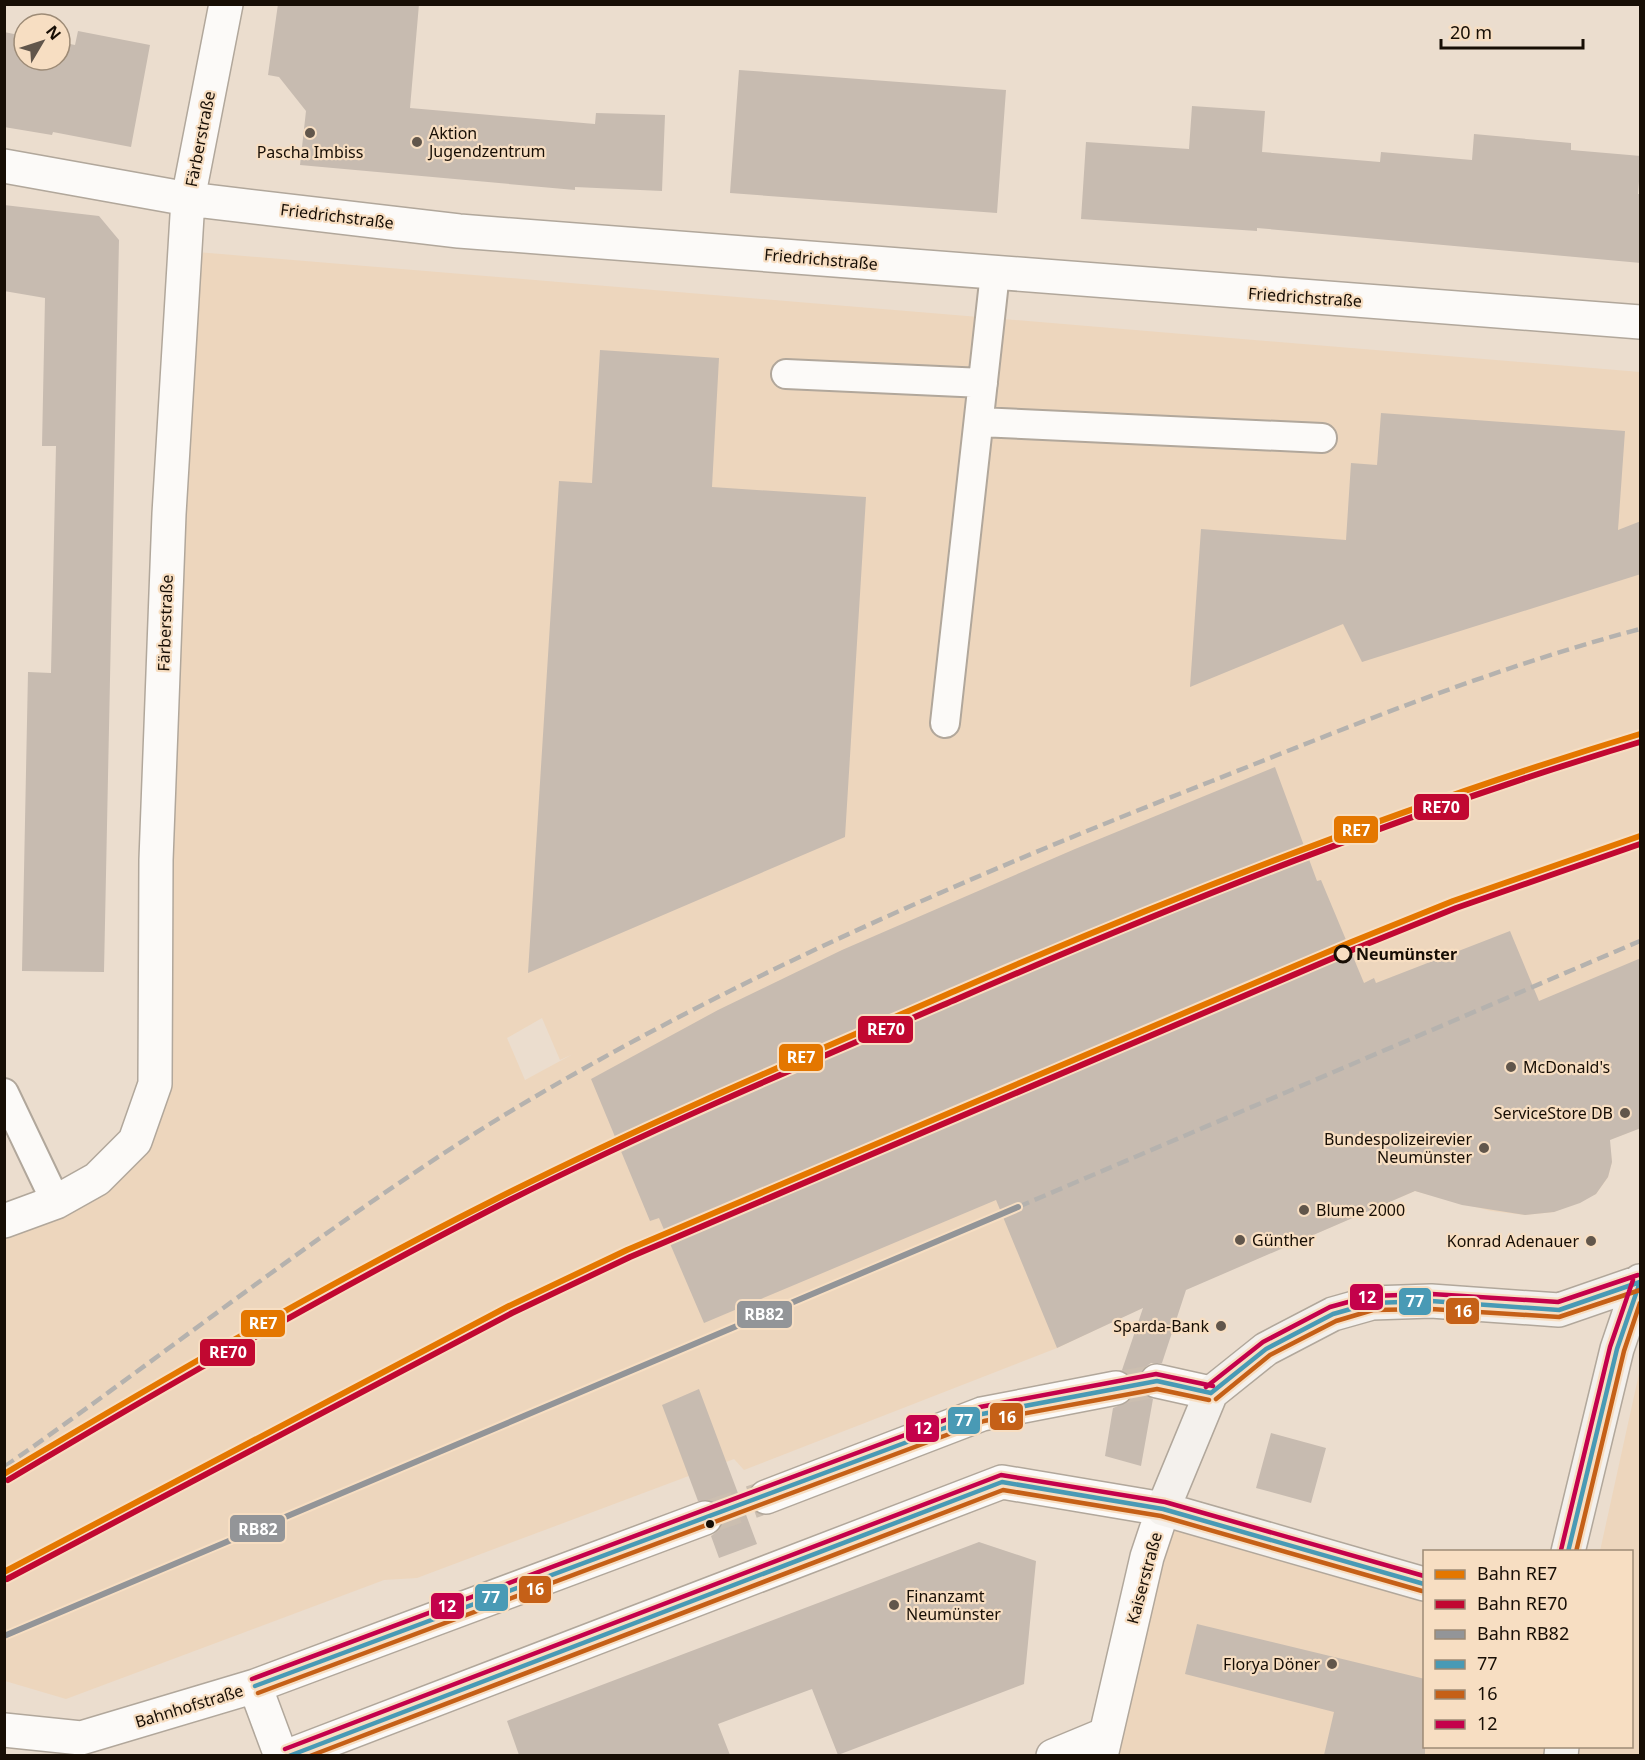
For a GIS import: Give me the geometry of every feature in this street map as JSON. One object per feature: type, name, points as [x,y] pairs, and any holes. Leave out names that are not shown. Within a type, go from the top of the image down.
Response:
[{"type":"street","name":"Färberstraße","points":[[4,1221],[56,1202],[97,1179],[135,1141],[155,1084],[156,860],[169,514],[188,199],[226,4]]},
{"type":"street","name":"Friedrichstraße","points":[[4,166],[188,199],[459,231],[1641,322]]},
{"type":"street","points":[[1156,1381],[1211,1394],[1266,1349],[1334,1314],[1372,1303],[1431,1301],[1559,1310],[1640,1282]]},
{"type":"street","points":[[1568,1550],[1617,1349],[1640,1282]]},
{"type":"street","points":[[766,1497],[982,1414],[1116,1388]]},
{"type":"street","name":"Kaiserstraße","points":[[1053,1755],[1104,1745],[1147,1557],[1163,1509],[1211,1394]]},
{"type":"street","points":[[288,1755],[1002,1482],[1163,1509],[1423,1583]]},
{"type":"street","name":"Bahnhofstraße","points":[[4,1730],[81,1738],[255,1686],[705,1518]]},
{"type":"street","points":[[255,1686],[281,1755]]},
{"type":"lane","points":[[945,723],[995,273]]},
{"type":"lane","points":[[786,374],[983,383]]},
{"type":"lane","points":[[979,422],[1322,438]]},
{"type":"lane","points":[[4,1093],[56,1202]]},
{"type":"shaded area","points":[[185,251],[1640,372],[1640,1128],[1609,1140],[1612,1162],[1608,1177],[1596,1194],[1554,1212],[1525,1215],[1491,1211],[1415,1191],[1142,1308],[1057,1348],[744,1470],[734,1459],[417,1578],[384,1580],[66,1699],[5,1681],[5,1221],[135,1141]],"holes":[[[542,1018],[560,1060],[573,1054],[525,1080],[507,1038]]]},
{"type":"shaded area","points":[[1640,1369],[1640,1755],[1053,1756],[1106,1734],[1163,1509],[1423,1584],[1423,1748],[1633,1748],[1633,1550],[1600,1550]]},
{"type":"building","points":[[278,4],[419,4],[410,108],[595,124],[596,113],[665,115],[662,191],[575,187],[575,190],[300,165],[306,111],[279,77],[268,75]]},
{"type":"building","points":[[78,31],[150,45],[131,147],[53,132],[52,135],[4,127],[4,32],[12,34],[12,72],[72,72],[72,44],[75,45]]},
{"type":"building","points":[[739,70],[1006,90],[997,213],[730,193]]},
{"type":"building","points":[[1192,106],[1265,111],[1262,152],[1380,162],[1381,152],[1472,160],[1474,134],[1571,143],[1571,150],[1641,156],[1638,194],[1641,194],[1641,263],[1257,228],[1257,231],[1081,219],[1086,142],[1189,149]]},
{"type":"building","points":[[4,205],[99,216],[119,240],[104,972],[22,971],[28,672],[51,673],[56,446],[42,446],[45,298],[4,291]]},
{"type":"building","points":[[600,350],[719,358],[712,487],[866,497],[845,837],[528,973],[559,481],[592,483]]},
{"type":"building","points":[[1381,413],[1625,431],[1618,530],[1641,521],[1641,574],[1362,662],[1343,624],[1190,687],[1201,529],[1346,540],[1351,463],[1377,465]]},
{"type":"building","points":[[1275,767],[1317,881],[1321,880],[1364,983],[1374,978],[1376,983],[1510,931],[1539,1001],[1641,958],[1641,1128],[1610,1140],[1612,1162],[1608,1177],[1596,1194],[1580,1203],[1554,1212],[1525,1215],[1462,1205],[1415,1191],[1186,1290],[1162,1363],[1151,1363],[1139,1376],[1139,1387],[1145,1395],[1153,1399],[1141,1466],[1105,1456],[1113,1408],[1128,1402],[1134,1394],[1134,1384],[1130,1376],[1122,1370],[1143,1308],[1057,1348],[996,1200],[704,1323],[659,1218],[650,1221],[591,1079],[718,1010],[842,950],[1075,849]]},
{"type":"building","points":[[699,1389],[757,1544],[719,1558],[711,1536],[719,1530],[723,1522],[722,1511],[716,1503],[709,1500],[698,1501],[662,1405]]},
{"type":"building","points":[[1271,1433],[1326,1448],[1311,1503],[1256,1488]]},
{"type":"building","points":[[979,1542],[1036,1561],[1024,1684],[838,1755],[812,1689],[718,1724],[730,1755],[519,1755],[507,1721]]},
{"type":"building","points":[[1197,1624],[1423,1679],[1423,1748],[1425,1748],[1425,1755],[1324,1755],[1334,1712],[1185,1674]]},
{"type":"tunnel","points":[[1116,1388],[1157,1381]]},
{"type":"tunnel","points":[[705,1518],[766,1497]]},
{"type":"railway","points":[[4,1467],[315,1242],[441,1155],[590,1065],[676,1018],[852,932],[1121,817],[1477,679],[1640,629]]},
{"type":"railway","points":[[1018,1207],[1640,941]]},
{"type":"rail line","name":"RE7","points":[[4,1474],[308,1298],[494,1200],[665,1118],[1039,955],[1208,886],[1466,790],[1640,734]]},
{"type":"rail line","name":"RE70","points":[[8,1480],[189,1374],[372,1272],[496,1207],[667,1125],[1041,963],[1295,860],[1466,798],[1640,742]]},
{"type":"rail line","name":"RE7","points":[[4,1572],[509,1306],[627,1250],[1349,943],[1453,901],[1640,836]]},
{"type":"rail line","name":"RE70","points":[[7,1579],[512,1313],[630,1257],[1352,950],[1456,908],[1640,844]]},
{"type":"rail line","name":"RB82","points":[[4,1636],[1018,1207]]},
{"type":"transit line","name":"12","points":[[1206,1387],[1263,1342],[1330,1307],[1370,1296],[1432,1294],[1558,1302],[1638,1275]]},
{"type":"transit line","name":"12","points":[[1561,1550],[1610,1347],[1633,1280]]},
{"type":"transit line","name":"77","points":[[1211,1393],[1266,1349],[1333,1314],[1372,1303],[1431,1301],[1559,1310],[1640,1282]]},
{"type":"transit line","name":"77","points":[[1568,1550],[1617,1349],[1640,1282]]},
{"type":"transit line","name":"16","points":[[1216,1399],[1270,1355],[1336,1321],[1373,1310],[1431,1309],[1559,1317],[1640,1290]]},
{"type":"transit line","name":"16","points":[[1576,1550],[1624,1351],[1640,1303]]},
{"type":"transit line","name":"12","points":[[252,1679],[980,1407],[1156,1374],[1213,1386]]},
{"type":"transit line","name":"77","points":[[255,1686],[982,1414],[1157,1381],[1211,1393]]},
{"type":"transit line","name":"16","points":[[258,1693],[984,1421],[1157,1389],[1209,1400]]},
{"type":"transit line","name":"12","points":[[285,1749],[1001,1475],[1165,1502],[1423,1576]]},
{"type":"transit line","name":"77","points":[[289,1756],[1002,1482],[1163,1509],[1423,1584]]},
{"type":"transit line","name":"16","points":[[310,1756],[1003,1490],[1161,1516],[1422,1591]]},
{"type":"place","name":"Pascha Imbiss","points":[[310,133]]},
{"type":"place","name":"Aktion Jugendzentrum","points":[[417,142]]},
{"type":"place","name":"Neumünster","points":[[1343,954]]},
{"type":"place","name":"McDonald's","points":[[1511,1067]]},
{"type":"place","name":"ServiceStore DB","points":[[1625,1113]]},
{"type":"place","name":"Bundespolizeirevier Neumünster","points":[[1484,1148]]},
{"type":"place","name":"Blume 2000","points":[[1304,1210]]},
{"type":"place","name":"Günther","points":[[1240,1240]]},
{"type":"place","name":"Konrad Adenauer","points":[[1591,1241]]},
{"type":"place","name":"Sparda-Bank","points":[[1221,1326]]},
{"type":"place","name":"Finanzamt Neumünster","points":[[894,1605]]},
{"type":"place","name":"Florya Döner","points":[[1332,1664]]}]
